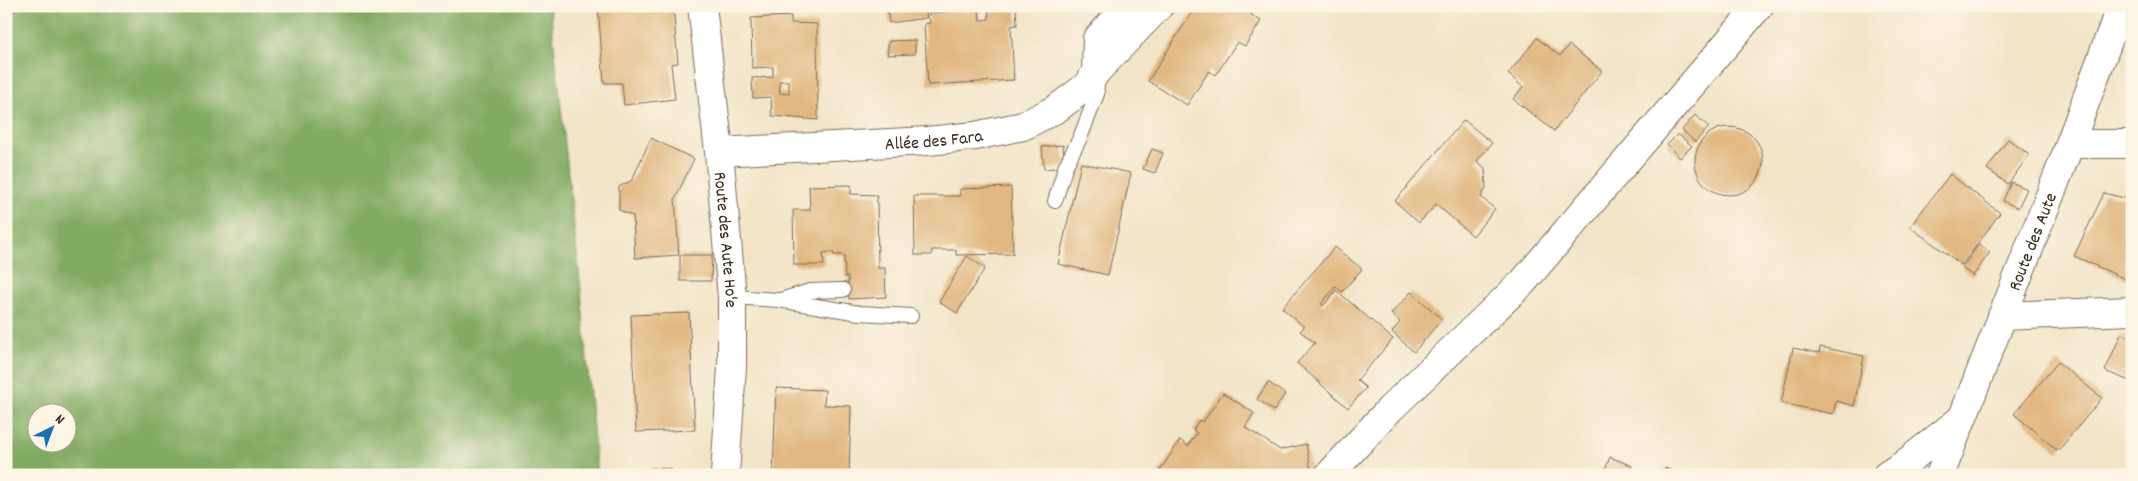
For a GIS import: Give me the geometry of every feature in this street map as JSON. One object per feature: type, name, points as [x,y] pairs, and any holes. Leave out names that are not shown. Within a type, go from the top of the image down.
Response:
[{"type":"street","name":"Route des Aute Ho'e","points":[[702,6],[719,152],[732,297],[732,367],[725,475]]},
{"type":"street","points":[[1096,72],[1097,39],[1128,6]]},
{"type":"street","name":"Allée des Fara","points":[[719,152],[918,142],[975,136],[1023,126],[1056,109],[1088,86],[1096,72],[1159,6]]},
{"type":"street","points":[[1329,475],[1390,409],[1523,282],[1759,6]]},
{"type":"street","name":"Route des Aute","points":[[1940,475],[2070,144],[2121,6]]},
{"type":"street","points":[[2070,144],[2132,144]]},
{"type":"street","points":[[2002,316],[2132,311]]},
{"type":"street","points":[[1887,475],[1903,465],[1961,419]]},
{"type":"lane","points":[[1055,201],[1066,165],[1080,138],[1097,94],[1096,72]]},
{"type":"lane","points":[[778,300],[810,292],[843,290]]},
{"type":"lane","points":[[732,297],[778,300],[860,313],[911,316]]},
{"type":"green space","points":[[6,6],[550,6],[581,290],[597,475],[6,475]]},
{"type":"building","points":[[598,6],[673,6],[678,63],[671,64],[675,99],[624,105],[622,83],[604,83]]},
{"type":"building","points":[[887,6],[925,6],[927,18],[889,23]]},
{"type":"building","points":[[988,6],[1016,6],[1017,25],[1011,26],[1014,80],[928,85],[924,24],[930,23],[929,13],[979,10],[980,20],[989,19]]},
{"type":"building","points":[[1196,6],[1257,6],[1251,15],[1261,21],[1245,46],[1237,42],[1216,75],[1209,71],[1187,105],[1148,81]]},
{"type":"building","points":[[791,16],[791,23],[817,24],[818,120],[772,116],[771,97],[753,98],[752,78],[773,77],[773,67],[752,68],[751,18]],"holes":[[[779,81],[789,81],[789,94],[780,93]]]},
{"type":"building","points":[[1537,38],[1560,56],[1569,45],[1602,71],[1554,131],[1513,99],[1523,87],[1508,74]]},
{"type":"building","points":[[915,40],[915,54],[887,55],[889,41]]},
{"type":"building","points":[[1695,115],[1709,127],[1695,142],[1682,130]]},
{"type":"building","points":[[1464,120],[1492,143],[1477,161],[1485,168],[1486,188],[1481,197],[1495,209],[1473,236],[1436,204],[1419,223],[1395,201]]},
{"type":"building","points":[[1729,127],[1742,130],[1753,137],[1760,148],[1763,161],[1760,174],[1753,185],[1742,192],[1729,195],[1716,192],[1705,185],[1698,174],[1695,161],[1698,148],[1705,137],[1716,130]]},
{"type":"building","points":[[1678,134],[1692,146],[1680,158],[1667,145]]},
{"type":"building","points":[[651,138],[694,159],[675,199],[679,255],[635,258],[633,216],[619,210],[619,187],[632,180]]},
{"type":"building","points":[[2008,139],[2029,155],[2008,184],[1987,169]]},
{"type":"building","points":[[1063,145],[1065,167],[1044,169],[1042,147]]},
{"type":"building","points":[[1152,149],[1163,153],[1155,173],[1143,169]]},
{"type":"building","points":[[1081,163],[1131,173],[1108,275],[1058,264]]},
{"type":"building","points":[[1950,174],[2000,213],[1962,265],[1910,227]]},
{"type":"building","points":[[2011,182],[2027,189],[2018,208],[2003,201]]},
{"type":"building","points":[[851,185],[851,194],[877,195],[878,268],[885,268],[886,297],[849,299],[844,255],[834,255],[833,252],[823,253],[824,265],[794,265],[793,210],[810,210],[809,186]]},
{"type":"building","points":[[1011,187],[1013,254],[956,255],[956,250],[932,250],[932,255],[915,255],[914,196],[960,196],[960,189]]},
{"type":"building","points":[[2104,193],[2132,200],[2132,282],[2074,256]]},
{"type":"building","points":[[1979,244],[1990,252],[1973,276],[1962,268]]},
{"type":"building","points":[[1335,247],[1362,269],[1342,292],[1336,286],[1321,304],[1323,306],[1336,290],[1393,339],[1357,380],[1366,388],[1348,408],[1297,363],[1315,343],[1300,331],[1304,327],[1282,308]]},
{"type":"building","points":[[680,255],[712,255],[711,281],[680,281]]},
{"type":"building","points":[[967,256],[985,268],[957,313],[939,302]]},
{"type":"building","points":[[1411,292],[1442,319],[1414,352],[1392,332],[1400,322],[1391,314]]},
{"type":"building","points":[[689,313],[695,430],[636,432],[631,315]]},
{"type":"building","points":[[2121,334],[2132,338],[2132,382],[2105,371]]},
{"type":"building","points":[[1820,347],[1864,356],[1854,406],[1836,401],[1833,414],[1781,403],[1793,348],[1819,353]]},
{"type":"building","points":[[2058,362],[2102,398],[2058,451],[2014,414]]},
{"type":"building","points":[[1268,382],[1285,394],[1274,411],[1257,399]]},
{"type":"building","points":[[776,388],[825,390],[824,405],[851,406],[849,475],[773,475]]},
{"type":"building","points":[[1223,393],[1254,413],[1245,427],[1280,450],[1306,444],[1312,475],[1157,475],[1180,440],[1188,446],[1197,433],[1193,430],[1199,420],[1203,422]]},
{"type":"building","points":[[1610,457],[1632,466],[1628,475],[1603,475]]},
{"type":"building","points":[[651,468],[671,469],[671,475],[650,475]]},
{"type":"building","points":[[1665,468],[1681,475],[1662,475]]}]
